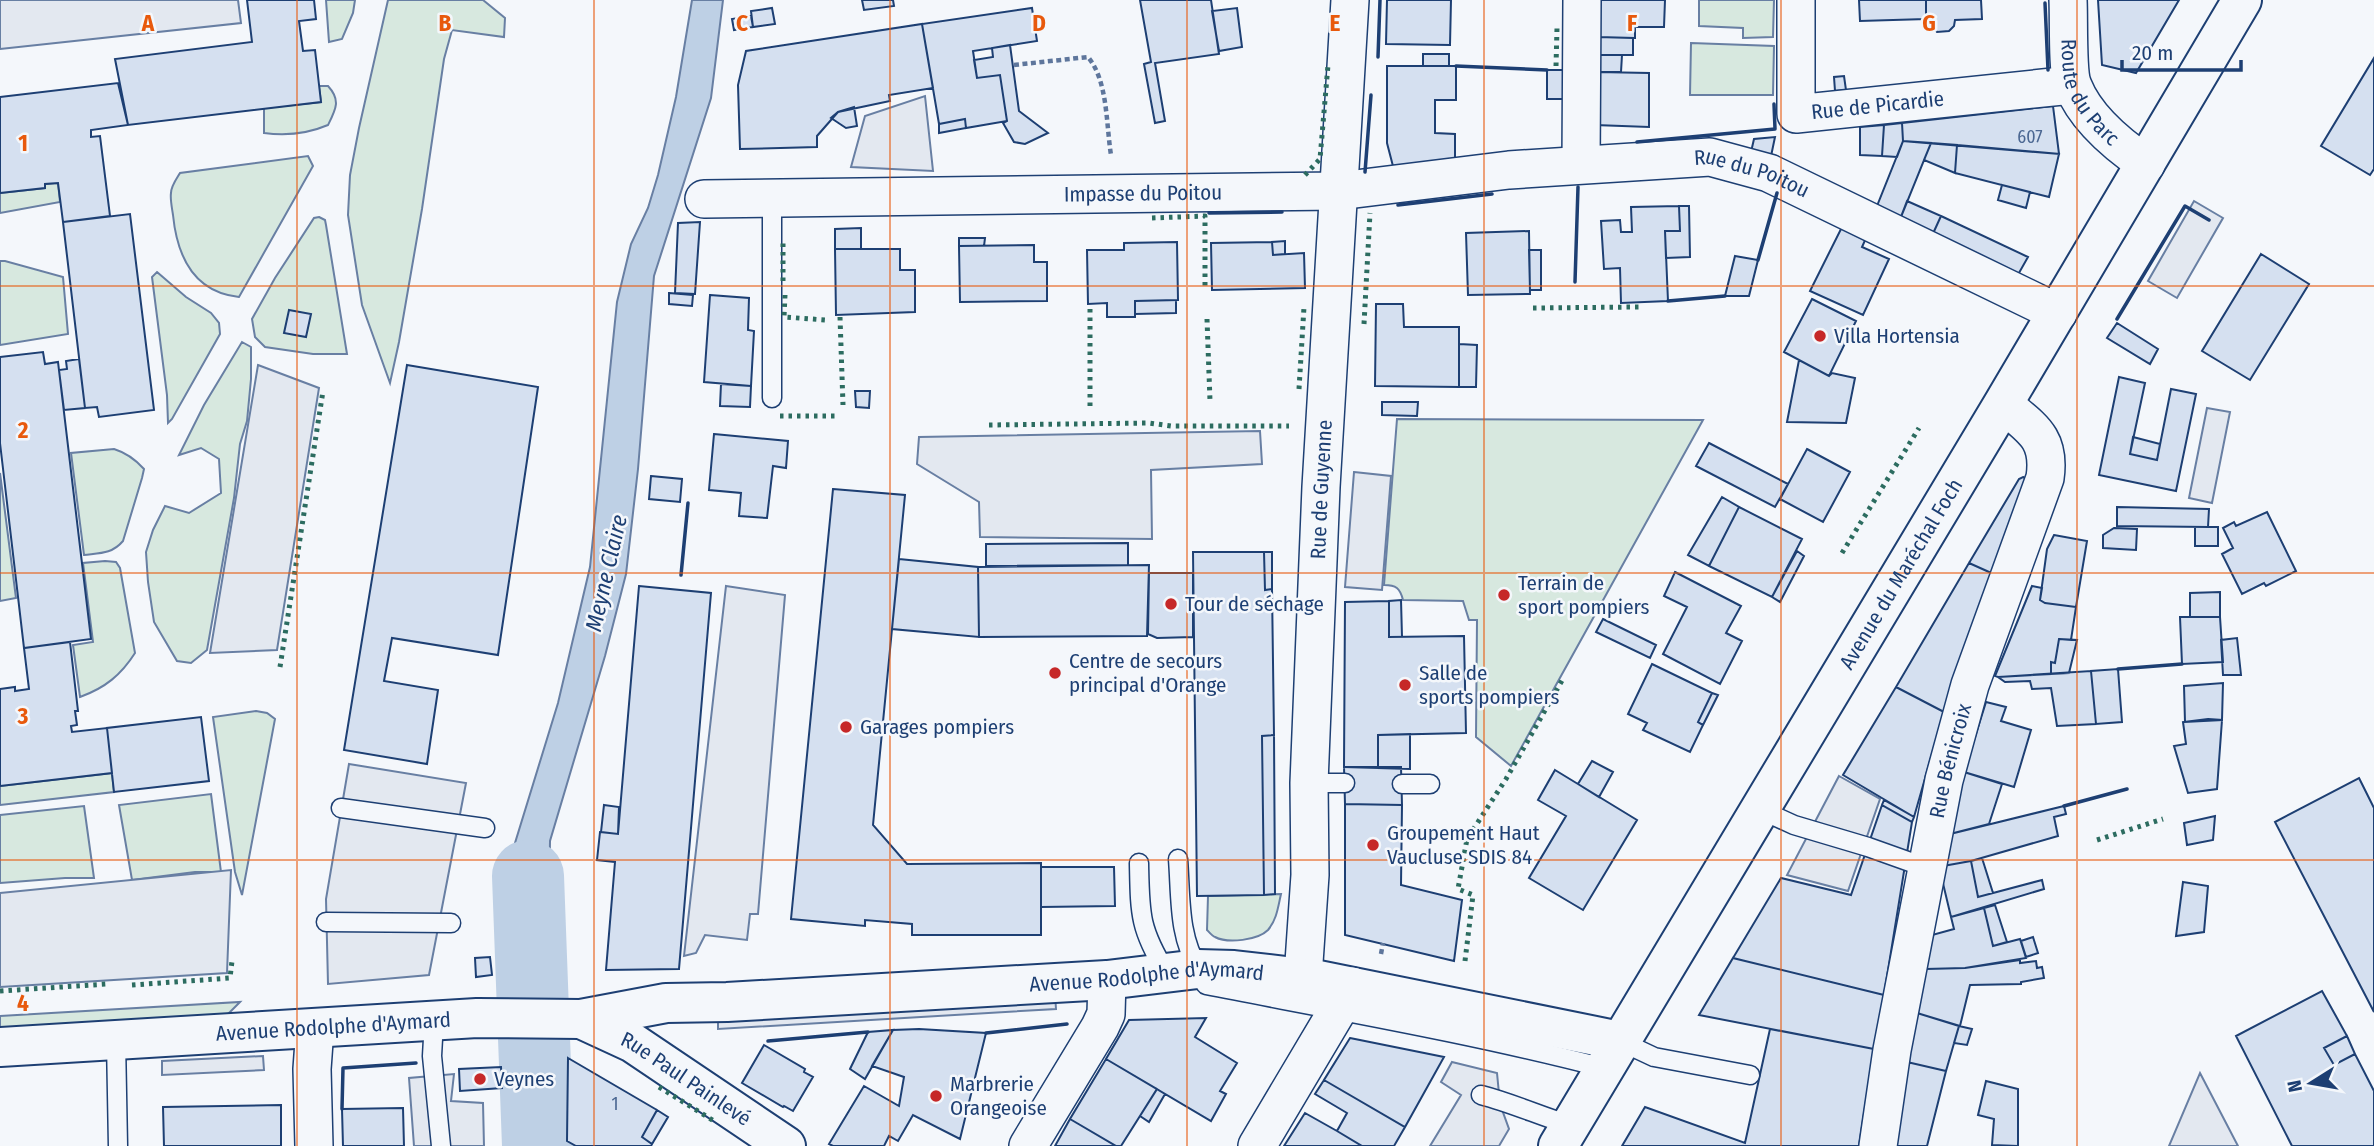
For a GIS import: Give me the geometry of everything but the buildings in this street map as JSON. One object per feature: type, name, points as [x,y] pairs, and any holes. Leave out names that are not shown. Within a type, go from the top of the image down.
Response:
[{"type":"street","name":"Rue de Guyenne","points":[[1303,977],[1310,875],[1309,783],[1321,487],[1350,0]]},
{"type":"street","points":[[1581,164],[1582,0]]},
{"type":"street","name":"Rue de Picardie","points":[[1796,0],[1796,114],[2072,85]]},
{"type":"street","name":"Route du Parc","points":[[2068,0],[2072,85],[2107,134],[2146,164]]},
{"type":"street","name":"Avenue du Maréchal Foch","points":[[1564,1135],[2058,313],[2242,0]]},
{"type":"street","name":"Rue du Poitou","points":[[1581,164],[1710,157],[1769,173],[2058,313]]},
{"type":"street","name":"Impasse du Poitou","points":[[704,199],[1339,191],[1581,164]]},
{"type":"street","name":"Rue Bénicroix","points":[[1878,1146],[1892,1050],[1944,780],[1970,685],[2045,478],[2048,460],[2040,436],[2003,404]]},
{"type":"street","name":"Avenue Rodolphe d'Aymard","points":[[0,1047],[511,1017],[581,1019],[666,1003],[1197,977],[1234,970],[1303,977],[1345,998],[1612,1054]]},
{"type":"street","points":[[1028,1146],[1100,1027],[1106,1014],[1108,980]]},
{"type":"street","points":[[1257,1146],[1345,998]]},
{"type":"street","points":[[634,1043],[666,1003]]},
{"type":"street","name":"Rue Paul Painlevé","points":[[581,1019],[634,1043],[786,1146]]},
{"type":"street","points":[[314,1146],[312,1069],[315,1028]]},
{"type":"lane","points":[[772,198],[772,398]]},
{"type":"lane","points":[[1309,783],[1345,783]]},
{"type":"lane","points":[[1402,784],[1430,784]]},
{"type":"lane","points":[[341,808],[485,828]]},
{"type":"lane","points":[[1759,809],[1794,825],[1927,868]]},
{"type":"lane","points":[[1178,859],[1183,935],[1197,977]]},
{"type":"lane","points":[[1139,863],[1140,917],[1145,935],[1197,977],[1345,998]]},
{"type":"lane","points":[[326,922],[451,923]]},
{"type":"lane","points":[[434,1021],[432,1056],[440,1146]]},
{"type":"lane","points":[[117,1041],[118,1146]]},
{"type":"lane","points":[[1612,1054],[1654,1057],[1750,1075]]},
{"type":"lane","points":[[1481,1095],[1514,1104],[1564,1135]]},
{"type":"path","points":[[1014,65],[1088,57],[1096,66],[1101,80],[1114,194]]},
{"type":"shaded area","points":[[0,0],[238,0],[241,23],[0,49]]},
{"type":"shaded area","points":[[326,0],[355,0],[353,13],[342,39],[329,42]]},
{"type":"shaded area","points":[[388,0],[483,0],[505,18],[504,37],[452,30],[444,59],[422,209],[390,383],[362,305],[348,215],[350,175]]},
{"type":"shaded area","points":[[1699,0],[1774,0],[1773,37],[1743,38],[1743,28],[1699,26]]},
{"type":"shaded area","points":[[1691,43],[1774,46],[1773,95],[1690,95]]},
{"type":"shaded area","points":[[319,86],[328,86],[336,100],[328,125],[297,134],[264,133],[264,108],[321,102]]},
{"type":"shaded area","points":[[925,96],[933,171],[851,167],[865,116]]},
{"type":"shaded area","points":[[308,156],[313,166],[239,297],[210,288],[190,269],[175,230],[171,190],[180,173]]},
{"type":"shaded area","points":[[58,183],[60,202],[0,213],[0,193],[45,188],[45,184]]},
{"type":"shaded area","points":[[2194,201],[2223,218],[2177,298],[2148,281]]},
{"type":"shaded area","points":[[314,218],[325,220],[347,354],[313,354],[265,347],[255,337],[252,319]]},
{"type":"shaded area","points":[[0,261],[63,277],[68,334],[0,345]]},
{"type":"shaded area","points":[[157,272],[186,297],[211,313],[219,323],[220,334],[168,423],[152,277]]},
{"type":"shaded area","points":[[242,342],[251,347],[247,421],[240,444],[234,498],[207,650],[191,663],[177,661],[154,622],[146,552],[165,506],[189,513],[221,493],[219,459],[201,448],[179,455],[204,405]]},
{"type":"shaded area","points":[[258,365],[319,388],[277,650],[210,653]]},
{"type":"shaded area","points":[[2207,408],[2230,412],[2212,503],[2189,498]]},
{"type":"shaded area","name":"Terrain de sport pompiers","points":[[1397,419],[1703,420],[1511,766],[1476,737],[1477,620],[1469,620],[1463,601],[1403,600],[1397,588],[1384,585]]},
{"type":"shaded area","points":[[1260,431],[1262,464],[1151,470],[1152,539],[980,537],[979,502],[917,464],[919,437]]},
{"type":"shaded area","points":[[114,449],[127,454],[141,465],[144,469],[142,478],[123,541],[110,551],[84,555],[71,453]]},
{"type":"shaded area","points":[[1354,472],[1391,476],[1382,590],[1345,587]]},
{"type":"shaded area","points":[[0,473],[16,598],[0,601]]},
{"type":"shaded area","points":[[116,562],[120,568],[135,653],[112,680],[80,697],[73,645],[93,642],[83,563]]},
{"type":"shaded area","points":[[726,586],[785,595],[758,914],[750,914],[747,940],[705,935],[696,953],[684,956]]},
{"type":"shaded area","points":[[256,711],[267,713],[275,719],[242,895],[235,872],[213,717]]},
{"type":"shaded area","points":[[349,764],[466,783],[429,975],[328,984],[326,899]]},
{"type":"shaded area","points":[[112,773],[114,792],[0,805],[0,786]]},
{"type":"shaded area","points":[[1839,776],[1880,799],[1848,891],[1787,875]]},
{"type":"shaded area","points":[[211,794],[221,872],[195,872],[132,880],[119,805]]},
{"type":"shaded area","points":[[84,806],[94,878],[0,883],[0,815]]},
{"type":"shaded area","points":[[231,870],[227,973],[0,987],[0,893]]},
{"type":"shaded area","points":[[1281,894],[1273,922],[1263,933],[1250,938],[1227,940],[1214,937],[1207,930],[1208,896]]},
{"type":"shaded area","points":[[1055,994],[1056,1009],[718,1029],[718,1013]]},
{"type":"shaded area","points":[[240,1002],[227,1015],[0,1028],[0,1016]]},
{"type":"shaded area","points":[[263,1056],[264,1070],[162,1075],[162,1061]]},
{"type":"shaded area","points":[[1452,1062],[1497,1073],[1500,1104],[1509,1129],[1499,1146],[1430,1146],[1461,1095],[1441,1082]]},
{"type":"shaded area","points":[[2200,1073],[2238,1146],[2169,1146]]},
{"type":"shaded area","points":[[454,1074],[451,1101],[483,1103],[484,1146],[414,1146],[409,1078]]},
{"type":"water","points":[[692,0],[723,0],[711,98],[654,276],[638,469],[626,574],[605,656],[550,841],[548,974],[512,977],[509,911],[515,843],[558,703],[590,567],[617,302],[631,244],[648,208],[658,175],[676,97]]},
{"type":"water","points":[[567,1061],[565,1146],[524,1146],[521,1062]]},
{"type":"waterway","name":"Meyne Claire","points":[[528,876],[538,1146]]},
{"type":"hedge","points":[[1556,66],[1557,28]]},
{"type":"hedge","points":[[1305,175],[1320,159],[1328,65]]},
{"type":"hedge","points":[[1364,324],[1370,213]]},
{"type":"hedge","points":[[1152,218],[1205,216],[1205,289]]},
{"type":"hedge","points":[[783,243],[783,281]]},
{"type":"hedge","points":[[785,295],[784,317],[825,320]]},
{"type":"hedge","points":[[1090,306],[1090,406]]},
{"type":"hedge","points":[[1299,389],[1304,307]]},
{"type":"hedge","points":[[1533,308],[1639,307]]},
{"type":"hedge","points":[[840,317],[843,405]]},
{"type":"hedge","points":[[1207,319],[1210,401]]},
{"type":"hedge","points":[[280,667],[323,391]]},
{"type":"hedge","points":[[780,416],[837,416]]},
{"type":"hedge","points":[[989,425],[1149,423],[1171,426],[1289,426]]},
{"type":"hedge","points":[[1842,553],[1919,428]]},
{"type":"hedge","points":[[1465,961],[1473,895],[1458,889],[1467,839],[1506,779],[1564,677]]},
{"type":"hedge","points":[[2097,840],[2163,819]]},
{"type":"hedge","points":[[132,985],[230,978],[232,961]]},
{"type":"hedge","points":[[0,991],[107,984]]},
{"type":"hedge","points":[[659,1087],[714,1121]]},
{"type":"wall","points":[[1378,57],[1380,0]]},
{"type":"wall","points":[[2045,3],[2048,70]]},
{"type":"wall","points":[[1456,66],[1547,70]]},
{"type":"wall","points":[[1365,172],[1371,95]]},
{"type":"wall","points":[[1637,142],[1775,129],[1774,104]]},
{"type":"wall","points":[[1575,282],[1578,187]]},
{"type":"wall","points":[[1758,260],[1777,193]]},
{"type":"wall","points":[[1398,205],[1492,194]]},
{"type":"wall","points":[[2117,319],[2185,206],[2209,220]]},
{"type":"wall","points":[[1209,213],[1282,212]]},
{"type":"wall","points":[[1668,301],[1725,296]]},
{"type":"wall","points":[[681,575],[688,503]]},
{"type":"wall","points":[[2118,669],[2182,664]]},
{"type":"wall","points":[[2064,806],[2127,789]]},
{"type":"wall","points":[[986,1033],[1067,1024]]},
{"type":"wall","points":[[768,1041],[868,1032]]},
{"type":"wall","points":[[342,1109],[343,1068],[416,1063]]},
{"type":"place","name":"Villa Hortensia","points":[[1820,336]]},
{"type":"place","name":"Terrain de sport pompiers","points":[[1504,595]]},
{"type":"place","name":"Tour de séchage","points":[[1171,604]]},
{"type":"place","name":"Centre de secours principal d'Orange","points":[[1055,673]]},
{"type":"place","name":"Salle de sports pompiers","points":[[1405,685]]},
{"type":"place","name":"Garages pompiers","points":[[846,727]]},
{"type":"place","name":"Groupement Haut Vaucluse SDIS 84","points":[[1373,845]]},
{"type":"place","name":"Veynes","points":[[480,1079]]},
{"type":"place","name":"Marbrerie Orangeoise","points":[[936,1096]]}]
